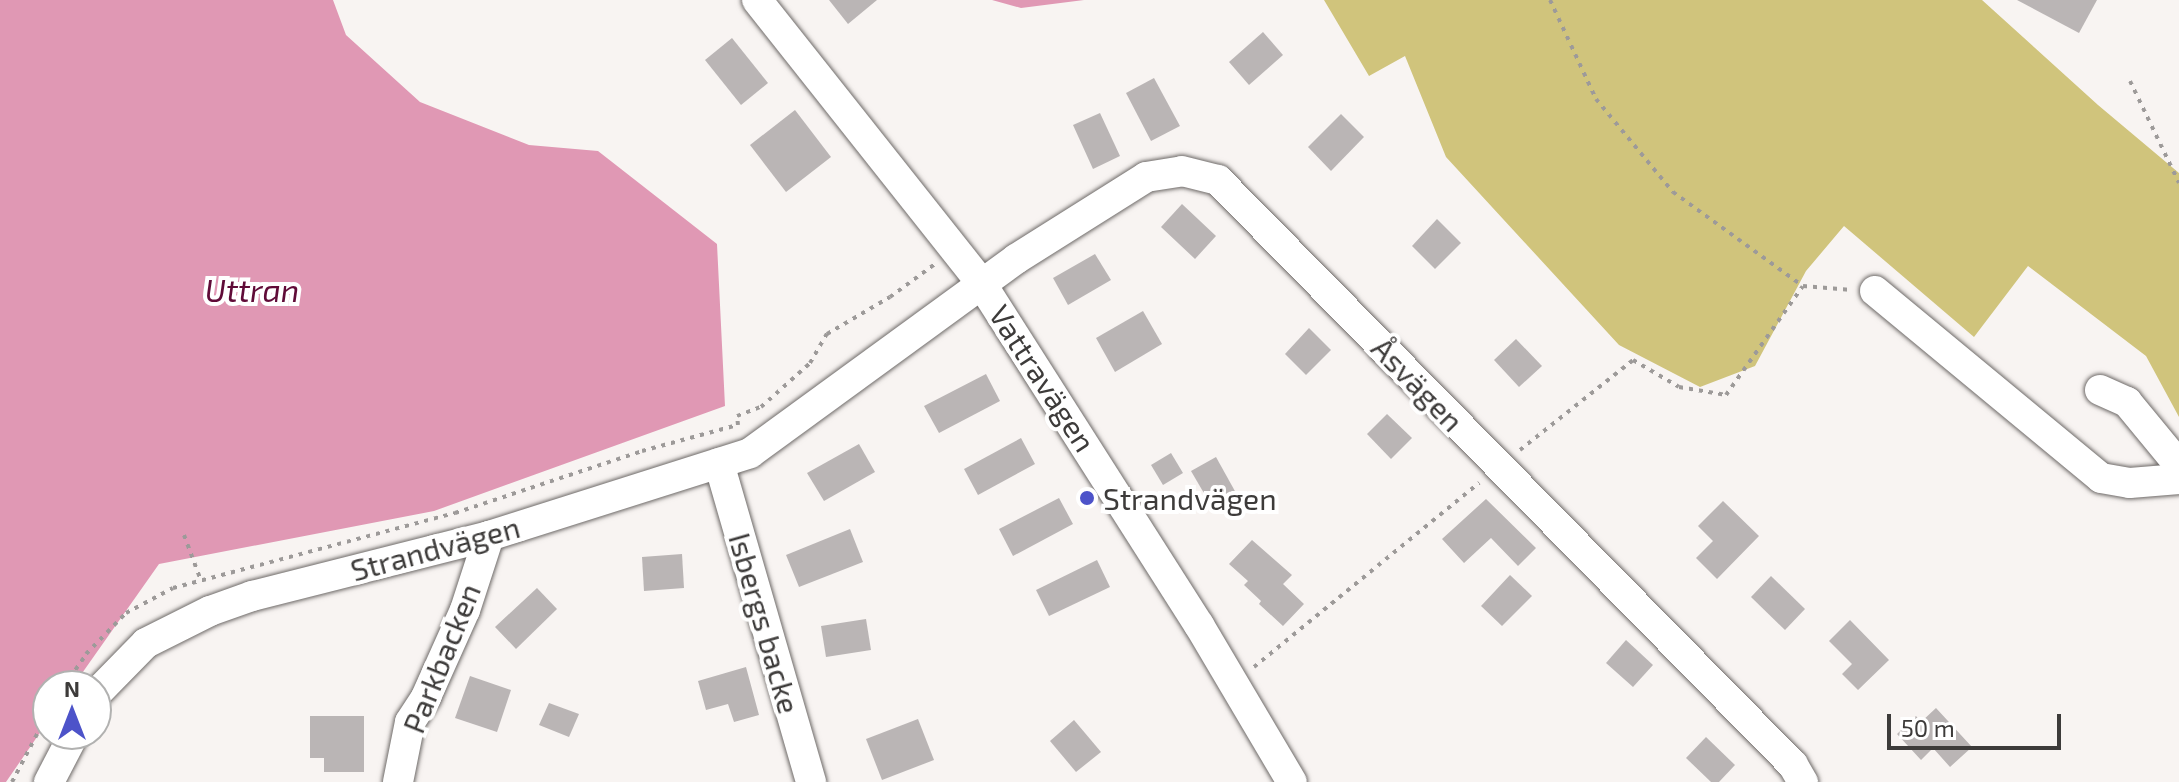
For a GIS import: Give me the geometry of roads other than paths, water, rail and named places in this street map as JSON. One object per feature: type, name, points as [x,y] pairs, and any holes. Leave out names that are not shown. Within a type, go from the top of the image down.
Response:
[{"type":"street","name":"Vattravägen","points":[[757,0],[981,283],[1292,782]]},
{"type":"street","name":"Åsvägen","points":[[981,283],[1146,177],[1182,171],[1218,180],[1793,765],[1803,782]]},
{"type":"street","name":"Strandvägen","points":[[112,678],[146,643],[210,611],[252,596],[489,536],[750,453],[800,420],[981,283]]},
{"type":"street","points":[[1875,291],[2101,478],[2130,483],[2179,479]]},
{"type":"street","points":[[2100,390],[2127,402],[2179,465]]},
{"type":"street","name":"Isbergs backe","points":[[719,463],[811,782]]},
{"type":"street","name":"Parkbacken","points":[[398,782],[410,722],[426,697],[465,610],[489,536]]},
{"type":"street","points":[[49,782],[66,750]]},
{"type":"water","name":"Uttran","points":[[0,0],[333,0],[346,35],[420,102],[529,145],[598,151],[717,244],[725,406],[434,511],[159,564],[84,670],[32,670],[32,744],[6,782],[0,782]]},
{"type":"water","points":[[992,0],[1084,0],[1021,8]]},
{"type":"place","name":"Strandvägen","points":[[1087,498]]}]
